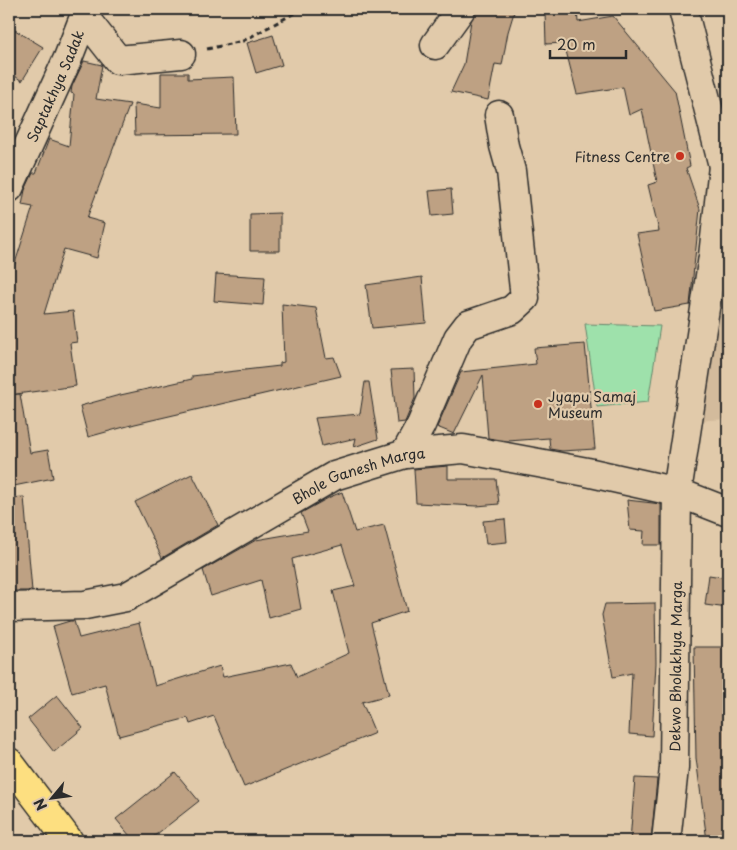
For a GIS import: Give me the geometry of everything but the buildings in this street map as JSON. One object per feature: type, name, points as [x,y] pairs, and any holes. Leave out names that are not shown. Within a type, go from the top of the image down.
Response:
[{"type":"main road","points":[[9,762],[69,841]]},
{"type":"street","points":[[435,45],[461,9]]},
{"type":"street","points":[[683,9],[726,170]]},
{"type":"street","points":[[86,13],[118,60],[181,54]]},
{"type":"street","name":"Saptakhya Sadak","points":[[9,188],[68,58],[86,13]]},
{"type":"street","points":[[405,454],[421,425],[458,338],[468,325],[512,310],[525,298],[511,171],[504,146],[499,115]]},
{"type":"street","name":"Dekwo Bholakhya Marga","points":[[666,841],[674,768],[677,492],[726,170]]},
{"type":"street","name":"Bhole Ganesh Marga","points":[[9,607],[85,605],[126,597],[334,476],[405,454],[463,449],[586,472],[677,492],[728,512]]},
{"type":"path","points":[[181,54],[243,42],[302,9]]},
{"type":"shaded area","points":[[728,311],[728,419],[694,421],[706,312]]},
{"type":"green space","points":[[585,324],[660,326],[648,402],[597,407]]},
{"type":"place","name":"Fitness Centre","points":[[680,156]]},
{"type":"place","name":"Jyapu Samaj Museum","points":[[538,404]]}]
